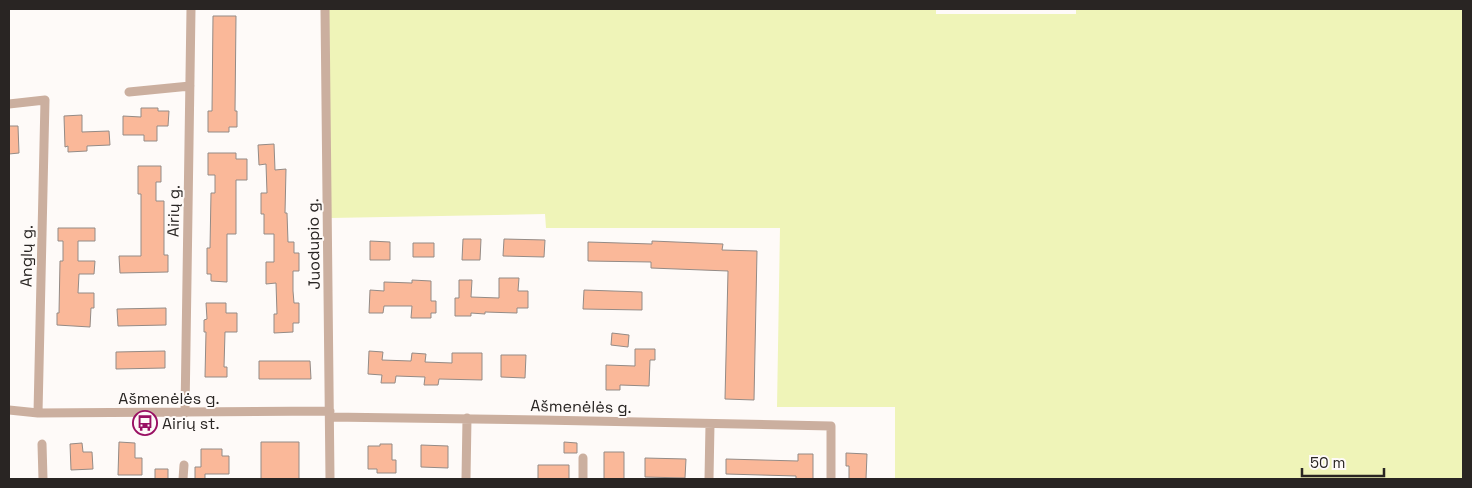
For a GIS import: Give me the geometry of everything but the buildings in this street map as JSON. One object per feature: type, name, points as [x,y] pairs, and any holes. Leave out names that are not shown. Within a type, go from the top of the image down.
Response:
[{"type":"street","name":"Airių g.","points":[[185,413],[191,9]]},
{"type":"street","name":"Juodupio g.","points":[[326,9],[330,479]]},
{"type":"street","points":[[129,92],[190,86]]},
{"type":"street","name":"Anglų g.","points":[[9,104],[45,100],[38,413]]},
{"type":"street","name":"Ašmenėlės g.","points":[[9,410],[38,413],[330,414],[831,426],[831,479]]},
{"type":"street","points":[[466,479],[467,418]]},
{"type":"street","points":[[709,479],[710,424]]},
{"type":"street","points":[[42,444],[43,479]]},
{"type":"street","points":[[583,458],[583,479]]},
{"type":"street","points":[[183,479],[184,466]]},
{"type":"green space","points":[[329,9],[936,9],[936,14],[1076,14],[1076,9],[1463,9],[1463,479],[895,479],[895,407],[777,407],[780,228],[546,228],[545,214],[330,218]]},
{"type":"place","name":"Airių st.","points":[[145,423]]}]
